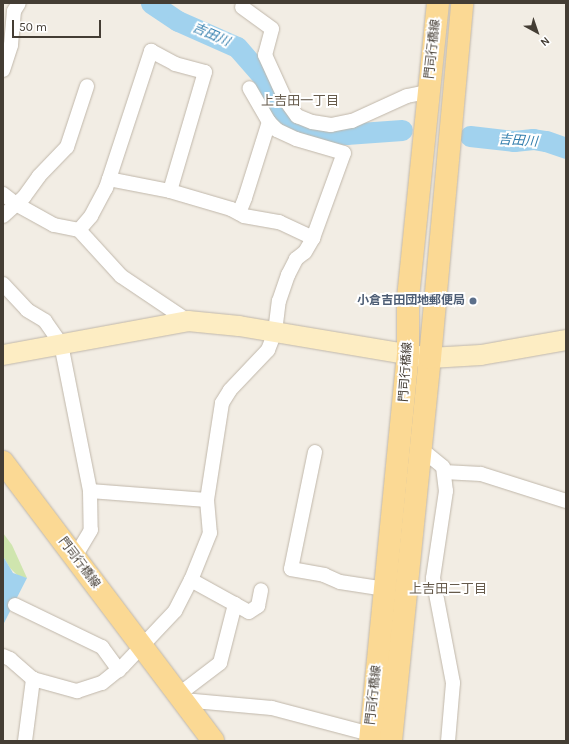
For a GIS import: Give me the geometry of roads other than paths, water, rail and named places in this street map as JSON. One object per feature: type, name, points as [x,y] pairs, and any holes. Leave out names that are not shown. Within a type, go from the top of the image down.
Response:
[{"type":"main road","name":"門司行橋線","points":[[370,737],[408,356],[408,298],[438,3]]},
{"type":"main road","name":"門司行橋線","points":[[394,740],[462,3]]},
{"type":"main road","name":"門司行橋線","points":[[3,462],[213,741]]},
{"type":"street","points":[[3,70],[11,45],[12,6]]},
{"type":"street","points":[[242,7],[272,30],[265,55],[286,101],[297,116],[312,122],[331,125],[352,122],[406,96],[428,92]]},
{"type":"street","points":[[79,230],[91,216],[109,179],[151,51],[175,64],[205,72],[170,191]]},
{"type":"street","points":[[3,216],[24,197],[39,176],[67,146],[87,86]]},
{"type":"street","points":[[3,656],[10,659],[33,679],[77,691],[102,683],[118,670],[176,611],[191,580],[210,534],[207,500],[222,403],[230,390],[268,350],[275,332],[279,301],[288,274],[296,259],[305,252],[313,238],[344,153],[296,139],[277,130],[269,122],[249,88]]},
{"type":"street","points":[[239,213],[246,198],[269,122]]},
{"type":"street","points":[[109,179],[170,191],[231,209],[244,216],[279,222],[313,238]]},
{"type":"street","points":[[3,194],[16,204],[54,225],[79,230],[121,276],[188,321]]},
{"type":"street","points":[[3,284],[27,310],[45,321],[61,344],[90,491],[90,530],[75,557]]},
{"type":"street","points":[[3,355],[188,321],[239,326],[408,356],[430,358],[481,355],[566,340]]},
{"type":"street","points":[[421,449],[443,467],[446,491],[433,578],[453,683],[448,741]]},
{"type":"street","points":[[315,452],[291,569],[324,575],[340,582],[385,589]]},
{"type":"street","points":[[444,472],[481,474],[566,501]]},
{"type":"street","points":[[90,491],[207,500]]},
{"type":"street","points":[[191,580],[249,612],[258,606],[260,590]]},
{"type":"street","points":[[181,698],[220,663],[235,604]]},
{"type":"street","points":[[15,605],[102,647],[118,670]]},
{"type":"street","points":[[25,741],[33,679]]},
{"type":"street","points":[[181,698],[272,708],[370,737],[394,740]]},
{"type":"water","points":[[3,556],[13,573],[27,578],[3,625]]},
{"type":"waterway","name":"吉田川","points":[[151,3],[178,21],[237,47],[263,77],[275,107],[284,118],[292,124],[302,129],[317,132],[346,134],[402,130]]},
{"type":"waterway","name":"吉田川","points":[[470,136],[514,141],[533,139],[546,141],[566,148]]},
{"type":"place","name":"小倉吉田団地郵便局","points":[[473,301]]},
{"type":"district","name":"上吉田一丁目","points":[[300,101]]},
{"type":"district","name":"上吉田二丁目","points":[[448,589]]}]
